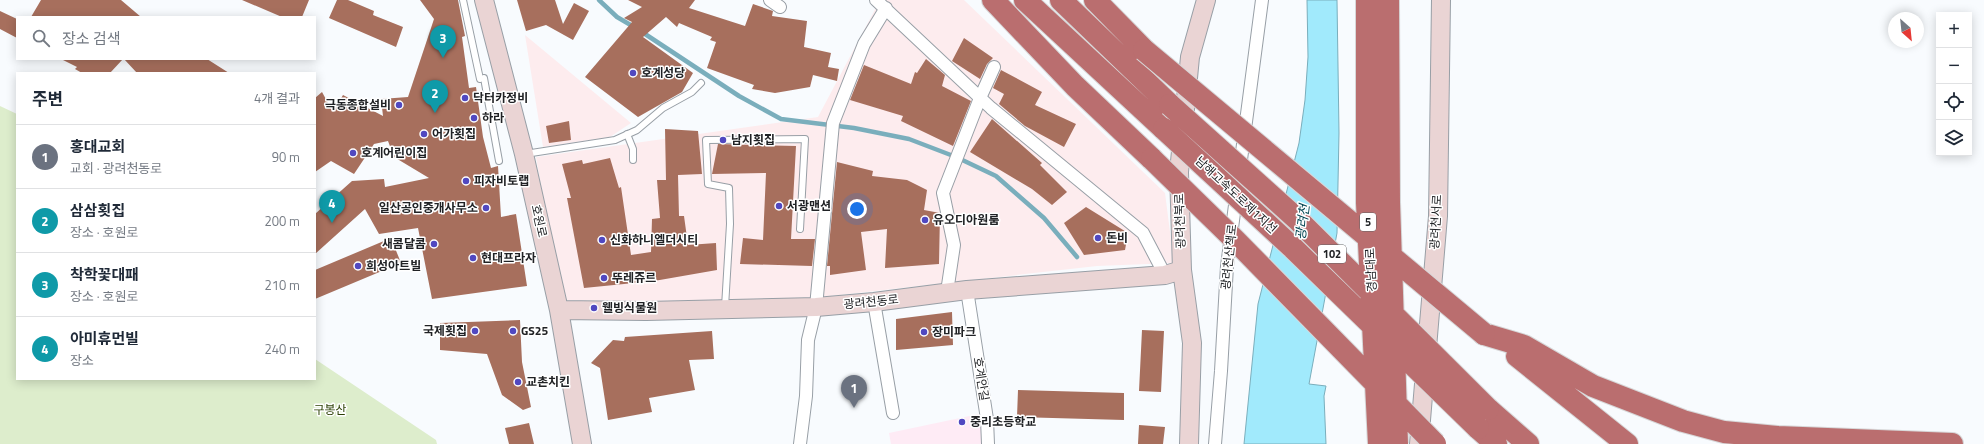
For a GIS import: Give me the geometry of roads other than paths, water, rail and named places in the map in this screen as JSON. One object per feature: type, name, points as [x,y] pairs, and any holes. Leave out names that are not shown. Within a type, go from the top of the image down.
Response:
[{"type":"highway","points":[[993,0],[1075,86],[1235,240],[1434,444]]},
{"type":"highway","name":"남해고속도로제1지선","points":[[1025,0],[1293,248],[1496,444]]},
{"type":"highway","name":"남해고속도로제1지선","points":[[1061,0],[1170,105],[1297,219],[1488,409],[1528,444]]},
{"type":"highway","points":[[1095,0],[1144,50],[1484,334],[1528,362],[1627,444]]},
{"type":"highway","name":"경남대로","points":[[1367,0],[1367,203],[1379,444]]},
{"type":"highway","name":"경남대로","points":[[1388,0],[1389,202],[1397,444]]},
{"type":"highway","points":[[1484,334],[1524,346],[1593,386],[1683,421],[1724,432],[1777,437],[1952,444]]},
{"type":"street","name":"호원로","points":[[484,0],[524,154],[559,310],[582,444]]},
{"type":"street","points":[[876,0],[980,98],[1143,233],[1173,272]]},
{"type":"street","name":"광려천북로","points":[[1189,444],[1192,343],[1173,272],[1179,172],[1190,57],[1206,0]]},
{"type":"street","name":"광려천산책로","points":[[1215,444],[1222,371],[1227,266],[1262,0]]},
{"type":"street","name":"광려천서로","points":[[1419,444],[1438,216],[1441,0]]},
{"type":"street","points":[[800,444],[806,396],[808,340],[816,307],[833,123],[864,44],[886,8]]},
{"type":"street","points":[[947,292],[954,245],[943,193],[980,98],[994,67]]},
{"type":"street","name":"광려천동로","points":[[559,310],[646,311],[816,307],[874,302],[967,290],[1173,272]]},
{"type":"street","name":"호계안길","points":[[967,290],[987,419],[988,444]]},
{"type":"street","points":[[874,302],[893,413]]},
{"type":"lane","points":[[463,0],[482,79],[499,161]]},
{"type":"lane","points":[[524,154],[615,140],[637,130],[662,108],[692,92],[701,83]]},
{"type":"lane","points":[[627,134],[633,149],[633,160]]},
{"type":"lane","points":[[725,308],[730,224],[729,188],[708,184],[706,140],[805,139],[800,229]]},
{"type":"water","name":"광려천","points":[[1307,0],[1337,0],[1339,133],[1337,233],[1309,384],[1326,386],[1324,396],[1326,444],[1244,444],[1258,304],[1299,143],[1305,100],[1308,57]]},
{"type":"waterway","points":[[599,0],[617,17],[634,27]]},
{"type":"waterway","points":[[642,32],[739,96],[781,119],[854,128],[909,139],[956,157],[996,176],[1044,218],[1077,257]]},
{"type":"place","name":"착학꽃대패","points":[[443,58]]},
{"type":"place","name":"호계성당","points":[[633,73]]},
{"type":"place","name":"닥터카정비","points":[[465,98]]},
{"type":"place","name":"극동종합설비","points":[[399,105]]},
{"type":"place","name":"삼삼횟집","points":[[435,113]]},
{"type":"place","name":"하라","points":[[474,118]]},
{"type":"place","name":"어가횟집","points":[[424,134]]},
{"type":"place","name":"남지횟집","points":[[723,140]]},
{"type":"place","name":"호계어린이집","points":[[353,153]]},
{"type":"place","name":"피자비토랩","points":[[466,181]]},
{"type":"place","name":"서광맨션","points":[[779,206]]},
{"type":"place","name":"일산공인중개사무소","points":[[486,208]]},
{"type":"place","name":"유오디아원룸","points":[[925,220]]},
{"type":"place","name":"아미휴먼빌","points":[[332,223]]},
{"type":"place","name":"돈비","points":[[1098,238]]},
{"type":"place","name":"신화하니엘더시티","points":[[602,240]]},
{"type":"place","name":"새콤달콤","points":[[434,244]]},
{"type":"place","name":"현대프라자","points":[[473,258]]},
{"type":"place","name":"희성아트빌","points":[[358,266]]},
{"type":"place","name":"뚜레쥬르","points":[[604,278]]},
{"type":"place","name":"웰빙식물원","points":[[594,308]]},
{"type":"place","name":"국제횟집","points":[[475,331]]},
{"type":"place","name":"GS25","points":[[513,331]]},
{"type":"place","name":"장미파크","points":[[924,332]]},
{"type":"place","name":"교촌치킨","points":[[518,382]]},
{"type":"place","name":"홍대교회","points":[[854,408]]},
{"type":"place","name":"중리초등학교","points":[[962,422]]},
{"type":"park label","name":"구봉산","points":[[330,410]]}]
